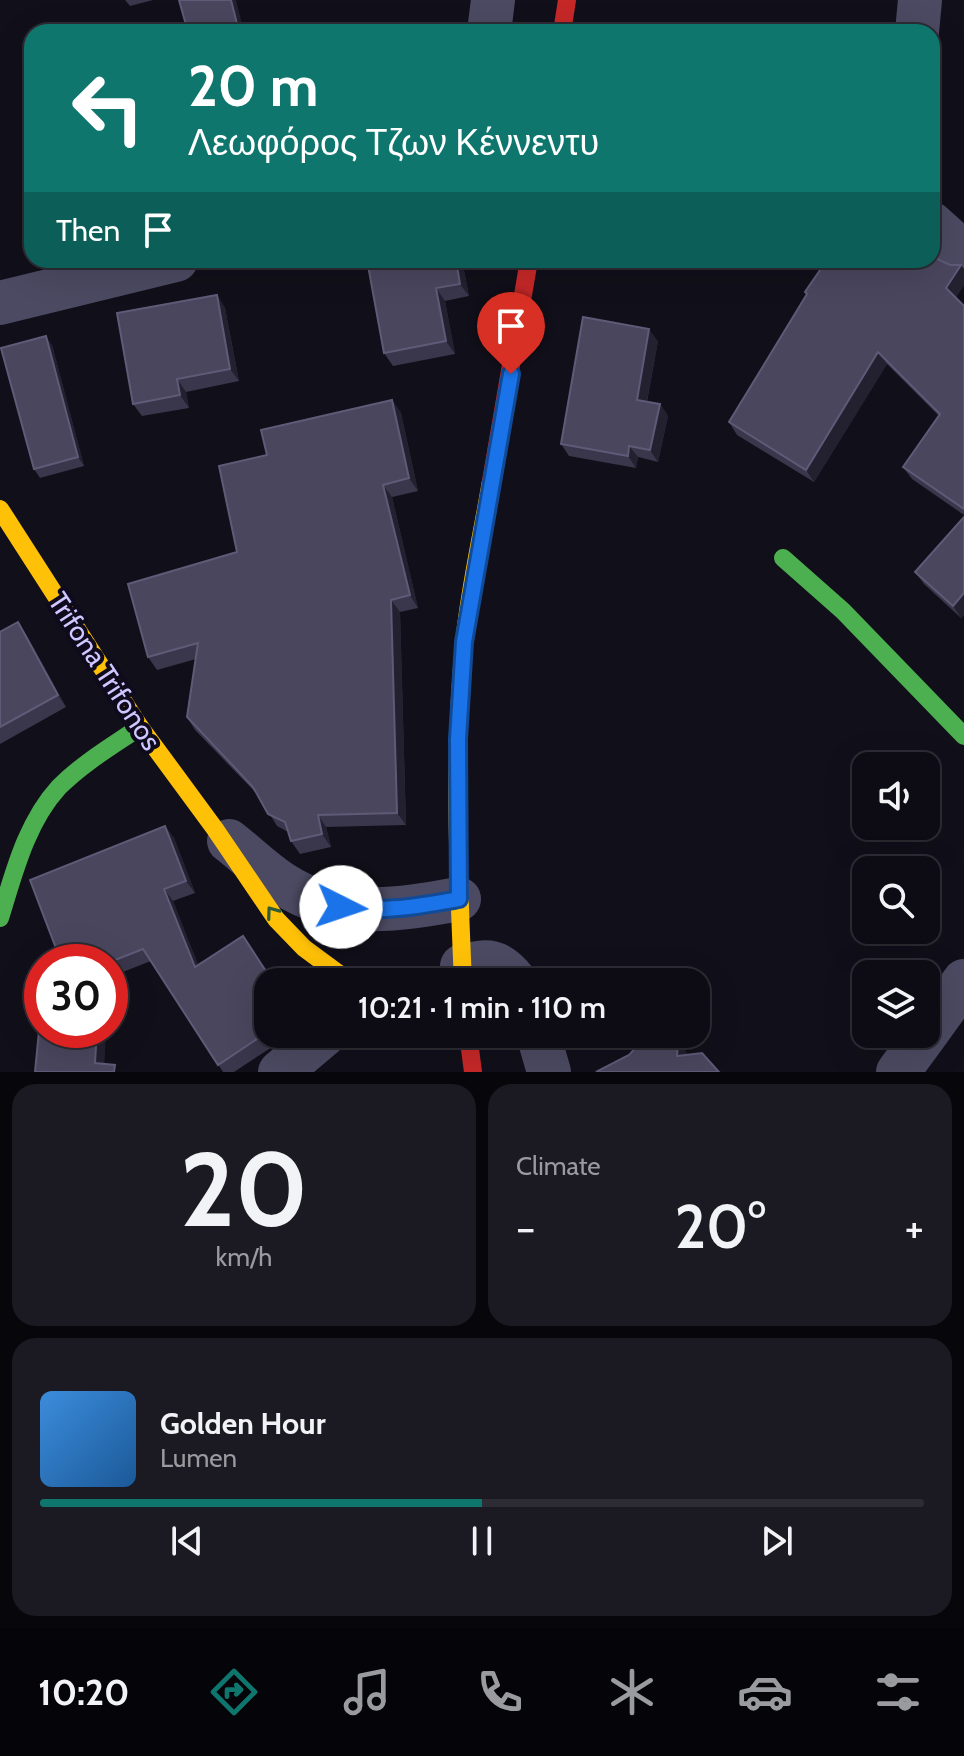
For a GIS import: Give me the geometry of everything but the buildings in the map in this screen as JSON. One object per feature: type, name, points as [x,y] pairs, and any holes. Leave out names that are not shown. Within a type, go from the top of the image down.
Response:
[{"type":"street","points":[[490,24],[493,0]]},
{"type":"street","points":[[563,24],[567,0]]},
{"type":"street","points":[[918,24],[920,0]]},
{"type":"street","points":[[940,231],[964,253]]},
{"type":"street","points":[[0,303],[143,268]]},
{"type":"street","points":[[463,968],[458,739],[464,642],[528,268]]},
{"type":"street","name":"Trifona Trifonos","points":[[0,509],[140,727],[276,919],[304,948],[331,968]]},
{"type":"street","points":[[783,558],[843,611],[964,736]]},
{"type":"street","points":[[0,918],[18,860],[52,796],[73,775],[140,727]]},
{"type":"street","name":"Trifona Trifonos","points":[[215,829],[283,885],[313,899],[366,911],[398,910],[459,899]]},
{"type":"street","points":[[473,968],[485,961],[503,968]]},
{"type":"street","points":[[940,1014],[964,981]]},
{"type":"street","points":[[280,1072],[308,1048]]},
{"type":"street","points":[[470,1048],[473,1072]]},
{"type":"street","points":[[542,1048],[549,1072]]},
{"type":"street","points":[[898,1072],[916,1048]]},
{"type":"traffic: fast","points":[[783,558],[843,611],[964,736]]},
{"type":"traffic: fast","points":[[0,918],[22,849],[48,801],[78,770],[140,727]]},
{"type":"traffic: slow","points":[[463,968],[458,729],[469,603],[491,481]]},
{"type":"traffic: slow","points":[[0,509],[140,727],[276,919],[304,948],[331,968]]},
{"type":"traffic: jam","points":[[563,24],[567,0]]},
{"type":"traffic: jam","points":[[491,481],[528,268]]},
{"type":"traffic: jam","points":[[470,1048],[473,1072]]},
{"type":"route","points":[[341,907],[366,911],[398,910],[459,899],[456,830],[464,642],[511,374]]}]
